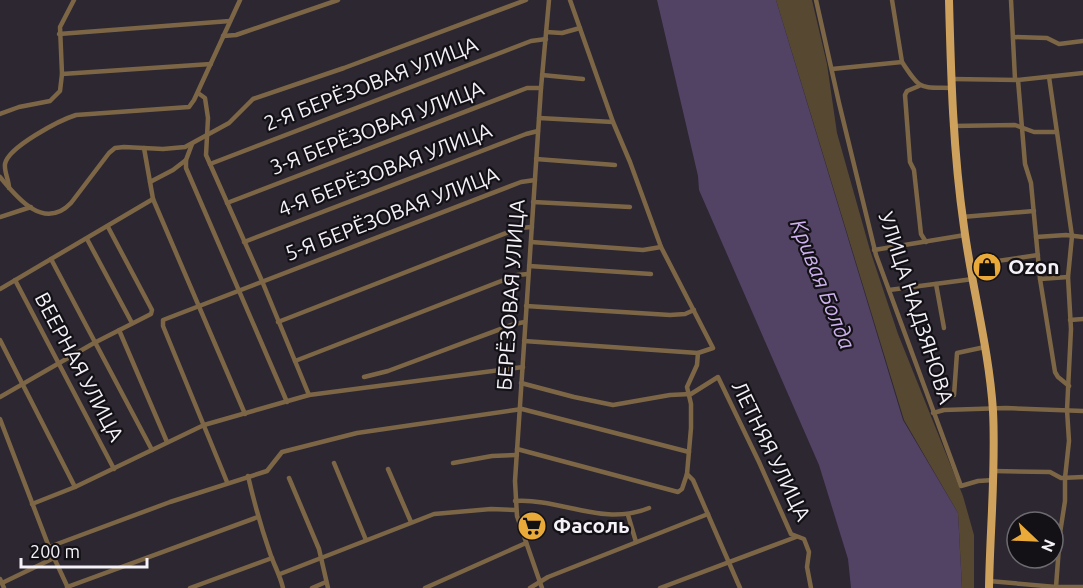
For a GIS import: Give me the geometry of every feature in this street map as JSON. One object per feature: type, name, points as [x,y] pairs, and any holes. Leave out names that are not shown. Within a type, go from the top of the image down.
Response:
[{"type":"main road","points":[[949,0],[952,126],[962,218],[985,347],[993,409],[994,480],[989,584]]},
{"type":"street","points":[[0,114],[19,107],[50,101],[60,91],[62,74],[59,34],[62,21],[74,0]]},
{"type":"street","points":[[9,188],[5,166],[11,153],[57,122],[76,115],[189,107],[198,93],[240,0]]},
{"type":"street","points":[[224,36],[236,35],[338,0]]},
{"type":"street","points":[[0,177],[31,207],[47,215],[56,214],[65,210],[108,153],[115,148],[177,149],[192,144],[229,123],[253,99],[344,68],[526,0]]},
{"type":"street","name":"БЕРЁЗОВАЯ УЛИЦА","points":[[542,588],[516,510],[516,501],[528,274],[549,0]]},
{"type":"street","points":[[524,341],[698,353],[713,348],[661,247],[630,162],[612,122],[570,0]]},
{"type":"street","name":"УЛИЦА НАДЗЯНОВА","points":[[816,0],[874,250],[933,413],[961,486],[978,481],[994,480]]},
{"type":"street","points":[[892,0],[902,62],[919,86],[952,88]]},
{"type":"street","points":[[1011,0],[1016,80],[1025,164],[1031,183],[1040,279],[1053,365],[1058,377],[1069,386]]},
{"type":"street","points":[[59,34],[230,21]]},
{"type":"street","points":[[546,32],[562,33],[580,28]]},
{"type":"street","points":[[1013,37],[1047,38],[1059,44],[1083,41]]},
{"type":"street","name":"2-Я БЕРЁЗОВАЯ УЛИЦА","points":[[210,164],[531,41],[546,39]]},
{"type":"street","points":[[832,69],[902,62]]},
{"type":"street","points":[[62,74],[211,64]]},
{"type":"street","points":[[952,79],[1016,80],[1083,73]]},
{"type":"street","points":[[542,75],[584,79]]},
{"type":"street","points":[[1049,77],[1072,236],[1068,277],[1070,320],[1067,411],[1069,441],[1056,587]]},
{"type":"street","points":[[919,86],[907,91],[905,95],[910,162],[914,170],[921,234],[926,242]]},
{"type":"street","name":"3-Я БЕРЁЗОВАЯ УЛИЦА","points":[[227,203],[527,88],[541,88]]},
{"type":"street","points":[[198,93],[206,98],[208,118],[205,149],[210,164],[309,395]]},
{"type":"street","points":[[539,118],[612,122]]},
{"type":"street","points":[[952,126],[1015,126],[1034,132],[1058,132]]},
{"type":"street","name":"4-Я БЕРЁЗОВАЯ УЛИЦА","points":[[244,242],[538,131]]},
{"type":"street","points":[[192,144],[186,160],[186,168],[287,402]]},
{"type":"street","points":[[144,148],[153,199],[245,414]]},
{"type":"street","points":[[536,159],[615,165]]},
{"type":"street","points":[[150,182],[186,160]]},
{"type":"street","name":"5-Я БЕРЁЗОВАЯ УЛИЦА","points":[[204,425],[163,326],[163,320],[520,182],[535,180]]},
{"type":"street","points":[[0,289],[153,199]]},
{"type":"street","points":[[533,202],[630,207]]},
{"type":"street","points":[[0,217],[31,207]]},
{"type":"street","points":[[962,218],[1034,211]]},
{"type":"street","points":[[0,397],[94,343],[150,316],[152,310],[108,227]]},
{"type":"street","points":[[278,321],[519,228],[532,227]]},
{"type":"street","points":[[874,250],[965,235]]},
{"type":"street","points":[[1036,237],[1083,237]]},
{"type":"street","points":[[87,239],[132,323]]},
{"type":"street","points":[[531,243],[643,250],[661,247]]},
{"type":"street","points":[[970,265],[1038,255]]},
{"type":"street","points":[[51,259],[152,450]]},
{"type":"street","points":[[529,266],[651,274]]},
{"type":"street","points":[[295,361],[518,275],[528,274]]},
{"type":"street","points":[[1040,279],[1068,277]]},
{"type":"street","points":[[889,290],[973,279]]},
{"type":"street","name":"ВЕЕРНАЯ УЛИЦА","points":[[15,280],[114,469]]},
{"type":"street","points":[[936,284],[944,328]]},
{"type":"street","points":[[526,306],[670,315],[694,310]]},
{"type":"street","points":[[1070,320],[1083,319]]},
{"type":"street","points":[[364,376],[388,371],[514,324],[525,322]]},
{"type":"street","points":[[119,330],[167,442]]},
{"type":"street","points":[[0,339],[75,487]]},
{"type":"street","points":[[954,395],[957,353],[985,347]]},
{"type":"street","points":[[517,449],[678,492],[682,489],[687,474],[692,412],[687,387],[695,370],[698,353]]},
{"type":"street","points":[[32,504],[75,487],[204,425],[309,395],[523,367]]},
{"type":"street","name":"ЛЕТНЯЯ УЛИЦА","points":[[687,394],[696,392],[718,377],[791,534],[796,537]]},
{"type":"street","points":[[521,382],[613,405],[687,394]]},
{"type":"street","points":[[49,547],[270,468],[282,452],[343,436],[520,409],[689,452]]},
{"type":"street","points":[[933,413],[944,410],[993,409],[1083,411]]},
{"type":"street","points":[[0,419],[49,547],[68,587],[258,518]]},
{"type":"street","points":[[204,425],[227,482]]},
{"type":"street","points":[[453,463],[492,456],[517,455]]},
{"type":"street","points":[[334,463],[366,540]]},
{"type":"street","points":[[388,469],[411,522]]},
{"type":"street","points":[[994,471],[1050,472],[1065,478],[1083,477]]},
{"type":"street","points":[[687,474],[693,480],[740,588]]},
{"type":"street","points":[[248,476],[258,518],[280,574],[283,588]]},
{"type":"street","points":[[289,478],[321,557],[327,585],[312,588]]},
{"type":"street","points":[[516,501],[530,501],[580,511],[628,515],[649,508]]},
{"type":"street","points":[[280,574],[434,514],[516,510]]},
{"type":"street","points":[[530,588],[708,514]]},
{"type":"street","points":[[628,515],[636,542]]},
{"type":"street","points":[[660,588],[796,537],[804,540],[809,552],[807,572],[811,588]]},
{"type":"street","points":[[425,588],[526,543]]},
{"type":"street","points":[[2,583],[54,558]]},
{"type":"street","points":[[190,588],[272,558]]},
{"type":"street","points":[[989,584],[1083,587]]},
{"type":"shaded area","points":[[776,0],[812,0],[827,64],[837,133],[870,250],[898,334],[963,496],[974,535],[974,588],[962,588],[958,513],[904,420]]},
{"type":"water","name":"Кривая Болда","points":[[657,0],[776,0],[903,420],[958,513],[962,588],[851,588],[848,559],[819,465],[699,190],[698,176]]},
{"type":"place","name":"Ozon","points":[[987,267]]},
{"type":"place","name":"Фасоль","points":[[532,526]]}]
